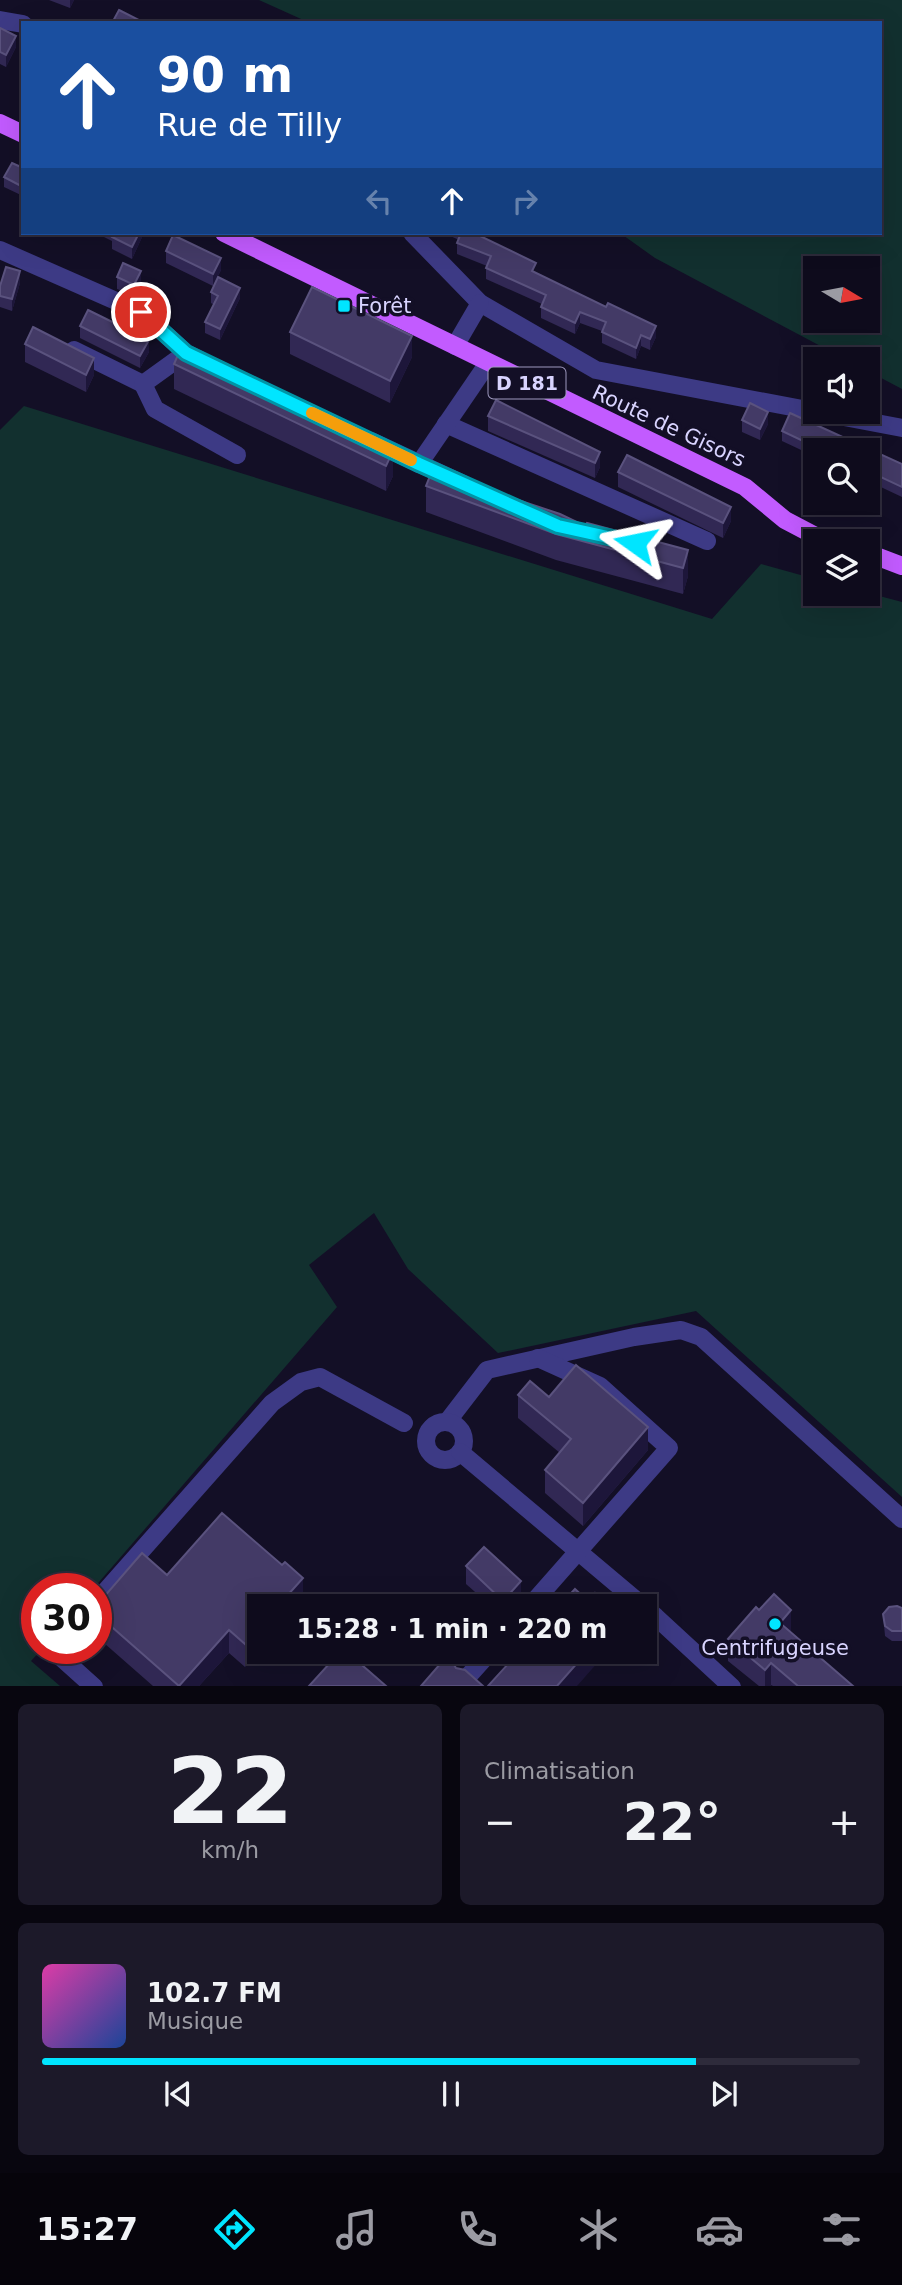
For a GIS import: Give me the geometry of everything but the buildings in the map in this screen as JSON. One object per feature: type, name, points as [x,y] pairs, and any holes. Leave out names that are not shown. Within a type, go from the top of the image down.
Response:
[{"type":"main road","points":[[0,123],[21,133]]},
{"type":"main road","name":"Route de Gisors","points":[[227,235],[746,487],[785,520],[803,529]]},
{"type":"main road","points":[[880,558],[902,566]]},
{"type":"street","points":[[0,20],[21,24]]},
{"type":"street","points":[[414,235],[480,303],[596,370],[902,428]]},
{"type":"street","points":[[0,250],[141,312],[186,353],[223,370]]},
{"type":"street","points":[[455,346],[480,303]]},
{"type":"street","points":[[52,339],[143,384],[155,409],[237,454]]},
{"type":"street","points":[[143,384],[186,353]]},
{"type":"street","points":[[419,464],[488,363]]},
{"type":"street","points":[[446,424],[707,541]]},
{"type":"street","points":[[357,435],[482,492]]},
{"type":"street","points":[[447,1422],[486,1370],[681,1330],[701,1337],[902,1519]]},
{"type":"street","points":[[538,1358],[600,1386],[669,1448],[541,1594]]},
{"type":"street","points":[[112,1584],[272,1403],[301,1382],[320,1377],[428,1436]]},
{"type":"street","points":[[447,1422],[456,1426],[463,1435],[460,1452],[452,1458],[438,1458],[430,1452],[428,1436],[437,1423],[447,1422]]},
{"type":"street","points":[[460,1452],[579,1551],[733,1686]]},
{"type":"street","points":[[69,1664],[94,1686]]},
{"type":"street","points":[[463,1682],[479,1664]]},
{"type":"green space","points":[[259,0],[902,0],[902,389],[880,377],[880,347],[822,347],[655,258],[623,235],[882,235],[882,21],[306,21]]},
{"type":"green space","points":[[24,406],[712,619],[761,564],[803,576],[803,606],[880,606],[880,596],[902,602],[902,1497],[696,1311],[498,1353],[408,1269],[374,1213],[309,1265],[337,1307],[107,1573],[21,1573],[21,1664],[34,1664],[60,1686],[0,1686],[0,430]]},
{"type":"slow traffic","points":[[312,413],[411,460]]},
{"type":"place","name":"Forêt","points":[[344,306]]},
{"type":"place","name":"Centrifugeuse","points":[[775,1624]]},
{"type":"route","points":[[141,312],[186,353],[419,464],[558,526],[635,543]]}]
